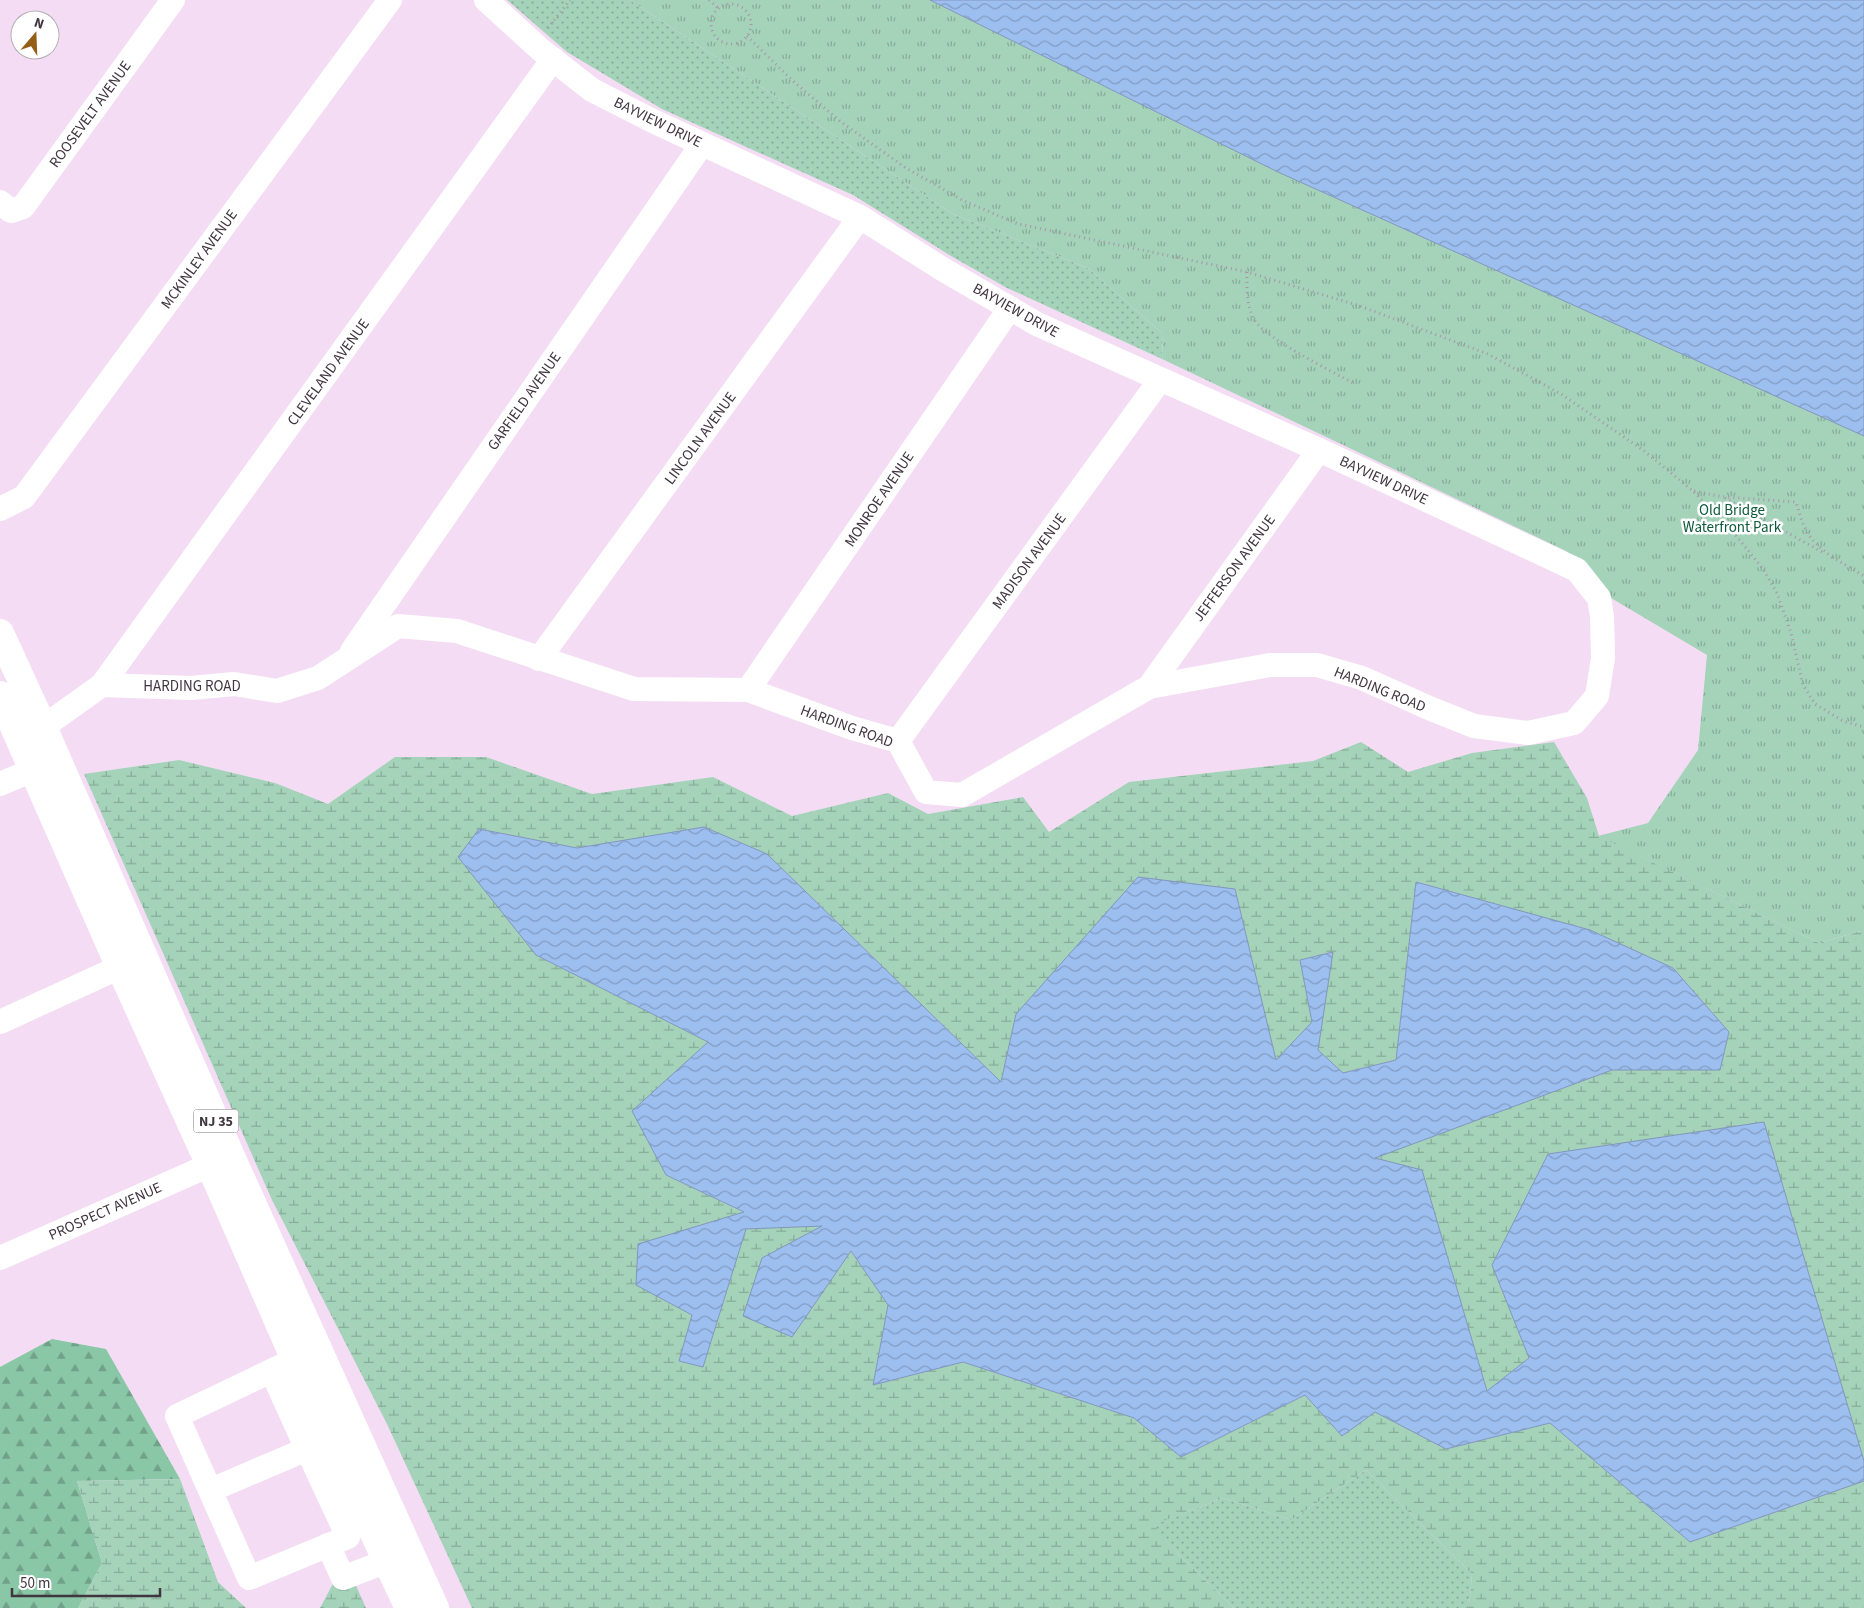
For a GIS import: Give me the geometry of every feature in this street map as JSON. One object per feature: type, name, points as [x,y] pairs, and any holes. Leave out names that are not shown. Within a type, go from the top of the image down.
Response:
[{"type":"highway","name":"NJ 35","points":[[0,633],[234,1163],[435,1608]]},
{"type":"highway","name":"NJ 35","points":[[0,696],[210,1165],[283,1366],[319,1444],[349,1536],[388,1561],[409,1608]]},
{"type":"street","name":"ROOSEVELT AVENUE","points":[[0,202],[12,211],[23,206],[173,0]]},
{"type":"street","name":"MCKINLEY AVENUE","points":[[0,509],[24,497],[390,0]]},
{"type":"street","name":"BAYVIEW DRIVE","points":[[486,0],[553,59],[592,90],[702,144],[860,217],[944,270],[1037,324],[1319,450],[1577,570]]},
{"type":"street","name":"CLEVELAND AVENUE","points":[[102,685],[553,59]]},
{"type":"street","name":"GARFIELD AVENUE","points":[[346,659],[702,144]]},
{"type":"street","name":"LINCOLN AVENUE","points":[[539,659],[860,217]]},
{"type":"street","name":"MONROE AVENUE","points":[[748,690],[1010,308]]},
{"type":"street","name":"MADISON AVENUE","points":[[898,741],[1160,380]]},
{"type":"street","name":"JEFFERSON AVENUE","points":[[1149,687],[1319,450]]},
{"type":"street","name":"HARDING ROAD","points":[[102,685],[191,688],[234,684],[277,691],[318,678],[398,626],[457,631],[634,689],[748,690],[852,728],[898,741],[926,792],[962,795],[1149,687],[1270,665],[1317,665],[1362,678],[1474,726],[1528,733],[1574,723],[1597,696],[1604,658],[1602,616],[1598,598],[1577,570]]},
{"type":"street","points":[[43,727],[102,685]]},
{"type":"street","points":[[0,784],[33,770]]},
{"type":"street","points":[[0,1022],[120,967]]},
{"type":"street","name":"PROSPECT AVENUE","points":[[0,1258],[210,1165]]},
{"type":"street","points":[[283,1366],[177,1416],[249,1578],[349,1536]]},
{"type":"street","points":[[211,1490],[319,1444]]},
{"type":"street","points":[[349,1536],[343,1578],[388,1561]]},
{"type":"path","points":[[545,33],[570,0]]},
{"type":"path","points":[[709,0],[718,8]]},
{"type":"path","points":[[726,4],[734,4],[747,12],[750,20],[747,36],[733,44],[718,39],[713,34],[711,27],[711,20],[718,8],[726,4]]},
{"type":"path","points":[[747,36],[793,82],[841,122],[906,168],[962,200],[1018,224],[1247,272],[1357,305],[1488,354],[1561,394],[1643,450],[1693,491],[1729,526],[1763,568],[1777,593],[1791,633],[1803,685],[1815,704],[1843,721],[1864,728]]},
{"type":"path","points":[[1247,272],[1246,298],[1256,322],[1273,337],[1354,384]]},
{"type":"path","points":[[1693,491],[1723,497],[1796,502],[1803,525],[1814,542],[1833,558]]},
{"type":"path","points":[[1723,497],[1864,576]]},
{"type":"green space","points":[[507,0],[630,0],[953,214],[1088,268],[1163,334],[1162,359],[1007,288],[951,256],[853,195],[662,109],[567,52]]},
{"type":"green space","name":"Old Bridge Waterfront Park","points":[[630,0],[930,0],[1278,172],[1864,436],[1864,930],[1819,943],[1598,836],[1648,823],[1698,750],[1707,655],[1606,595],[1566,551],[1162,359],[1163,334],[1088,268],[953,214]]},
{"type":"green space","points":[[1361,742],[1408,772],[1472,753],[1554,742],[1587,798],[1599,836],[1819,943],[1864,930],[1864,1461],[1764,1122],[1492,1265],[1529,1358],[1487,1391],[1422,1171],[1374,1158],[1612,1070],[1720,1070],[1729,1032],[1673,968],[1590,930],[1416,882],[1396,1060],[1343,1073],[1318,1050],[1332,952],[1300,960],[1312,1022],[1276,1061],[1235,889],[1016,1014],[1001,1082],[767,854],[704,827],[577,848],[479,829],[536,955],[708,1042],[666,1175],[745,1213],[637,1285],[692,1315],[679,1361],[703,1367],[746,1228],[823,1226],[792,1337],[851,1251],[888,1305],[873,1385],[963,1362],[1134,1418],[1181,1457],[1305,1395],[1342,1436],[1375,1412],[1446,1449],[1550,1423],[1690,1542],[1864,1481],[1864,1608],[1469,1608],[1472,1574],[1366,1470],[1291,1520],[1223,1498],[1153,1525],[1179,1555],[1234,1608],[472,1608],[387,1424],[272,1200],[84,774],[179,760],[275,783],[328,804],[395,757],[486,757],[592,794],[713,777],[792,816],[888,793],[928,814],[1023,797],[1049,832],[1129,782],[1313,761]]},
{"type":"green space","points":[[52,1339],[106,1349],[180,1479],[77,1481],[102,1563],[78,1608],[0,1608],[0,1367]]},
{"type":"green space","points":[[1366,1470],[1472,1574],[1469,1608],[1234,1608],[1179,1555],[1152,1525],[1223,1498],[1291,1520]]},
{"type":"green space","points":[[180,1479],[218,1582],[246,1608],[78,1608],[102,1563],[77,1481]]},
{"type":"green space","points":[[345,1561],[366,1608],[320,1608]]},
{"type":"water","points":[[930,0],[1864,0],[1864,436],[1278,172]]},
{"type":"water","points":[[704,827],[767,854],[1001,1082],[1016,1014],[1138,877],[1235,889],[1276,1060],[1312,1022],[1300,960],[1333,952],[1318,1050],[1343,1073],[1396,1060],[1416,882],[1590,930],[1673,968],[1729,1032],[1720,1070],[1612,1070],[1375,1158],[1422,1170],[1487,1391],[1529,1358],[1492,1265],[1548,1154],[1764,1122],[1864,1461],[1864,1481],[1690,1542],[1550,1423],[1446,1449],[1375,1412],[1342,1436],[1305,1395],[1181,1457],[1134,1418],[963,1362],[873,1385],[888,1305],[851,1251],[792,1337],[743,1316],[762,1258],[822,1226],[746,1229],[703,1367],[679,1361],[692,1315],[636,1285],[638,1244],[744,1212],[666,1175],[632,1111],[708,1042],[536,955],[458,857],[479,829],[577,848]]}]
